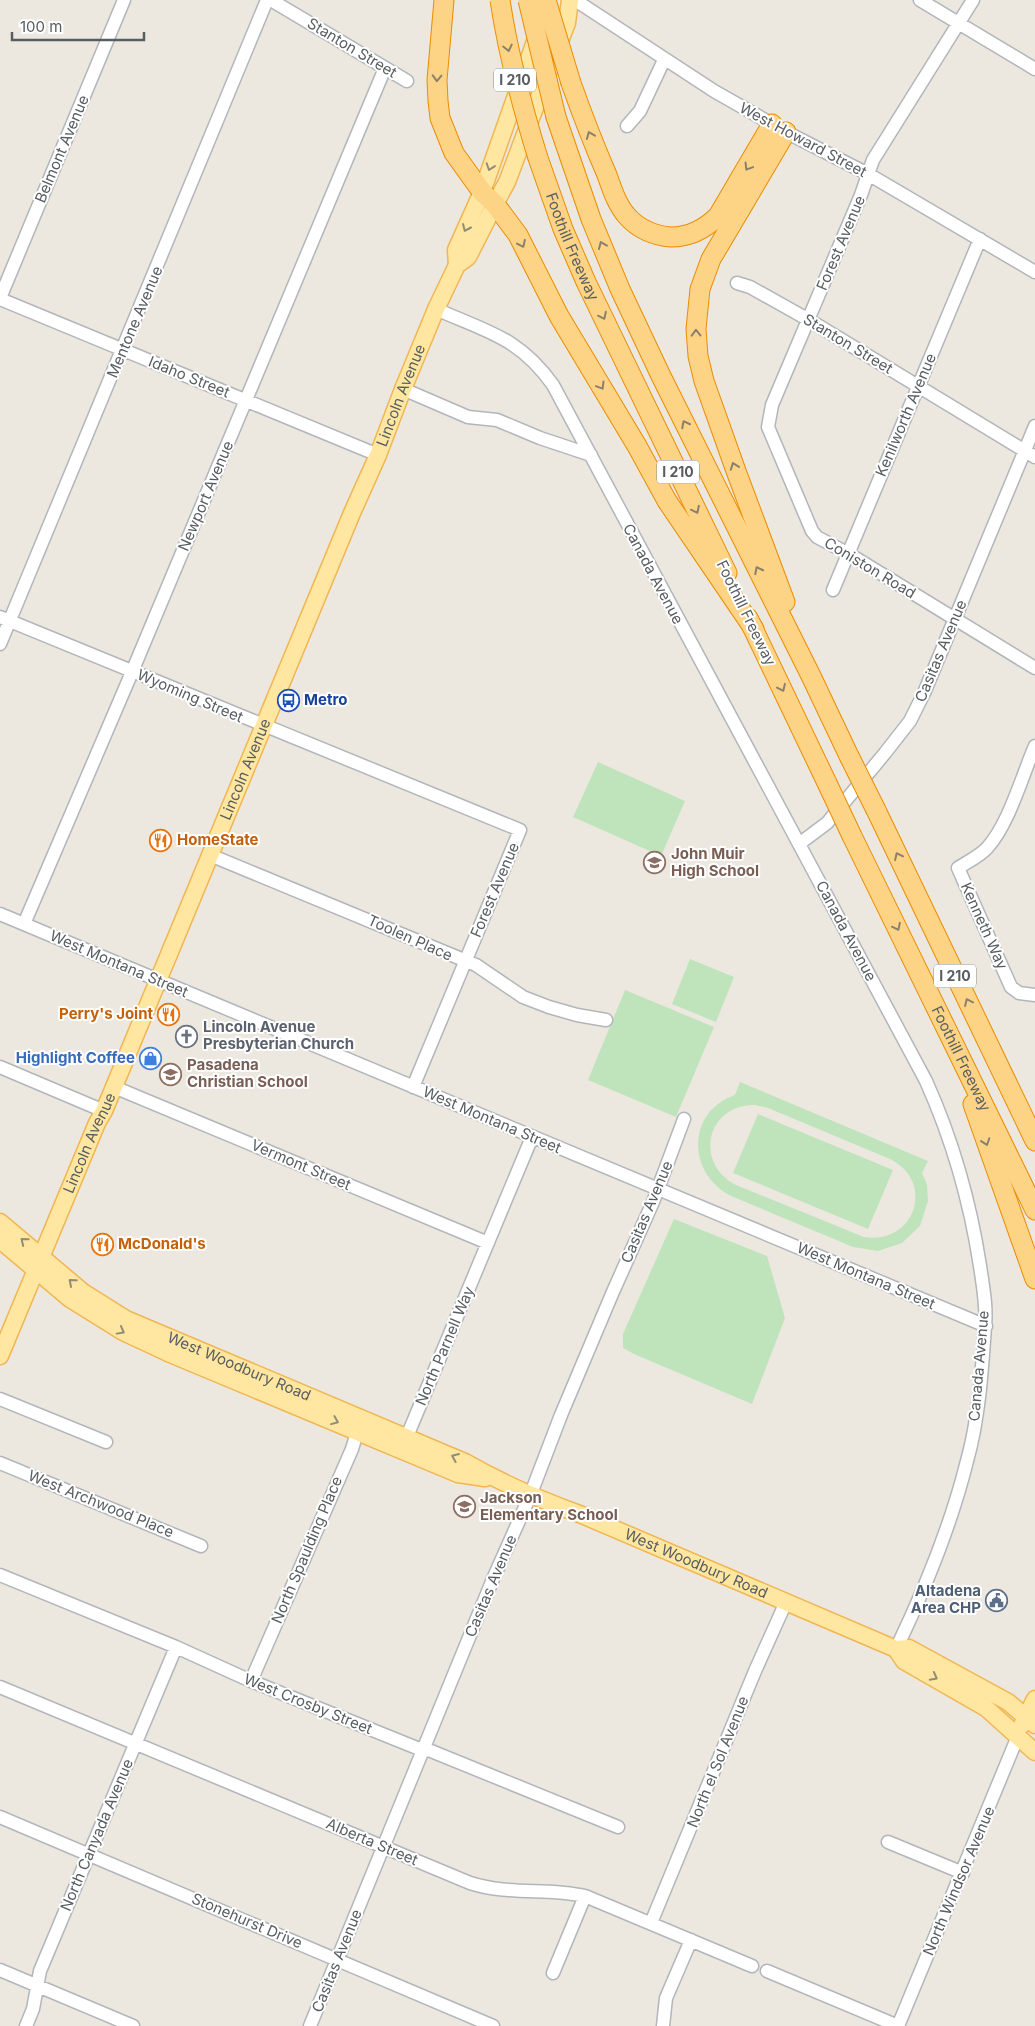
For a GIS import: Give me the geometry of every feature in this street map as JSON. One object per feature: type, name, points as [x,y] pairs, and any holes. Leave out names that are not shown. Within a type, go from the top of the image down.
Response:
[{"type":"highway","points":[[444,0],[437,80],[440,118],[454,153],[518,235],[559,316],[637,446],[667,501],[754,629]]},
{"type":"highway","name":"Foothill Freeway","points":[[500,0],[519,97],[563,230],[586,282],[852,836],[1035,1210]]},
{"type":"highway","name":"Foothill Freeway","points":[[528,0],[556,117],[591,219],[620,289],[661,376],[811,676],[1035,1140]]},
{"type":"highway","points":[[546,0],[584,122],[621,208],[626,216],[642,228],[666,237],[695,233],[711,223],[718,216],[779,128]]},
{"type":"highway","points":[[779,128],[711,259],[698,304],[696,343],[700,368],[717,418],[811,676]]},
{"type":"highway","points":[[948,1030],[1035,1279]]},
{"type":"highway","points":[[984,1036],[1035,1117]]},
{"type":"main road","name":"Lincoln Avenue","points":[[0,1356],[97,1123],[104,1111],[352,513],[378,455],[436,309],[457,266],[456,250],[488,198],[545,13],[565,0]]},
{"type":"main road","name":"Lincoln Avenue","points":[[488,198],[507,182],[564,32],[570,0]]},
{"type":"main road","name":"West Woodbury Road","points":[[0,1222],[39,1263]]},
{"type":"main road","name":"West Woodbury Road","points":[[0,1240],[126,1320],[360,1425],[404,1443],[465,1462],[530,1496],[590,1519],[896,1649],[909,1648],[1008,1702],[1030,1721]]},
{"type":"main road","name":"West Woodbury Road","points":[[896,1649],[904,1661],[986,1708],[1035,1752]]},
{"type":"main road","points":[[1018,1736],[1030,1721],[1035,1699]]},
{"type":"street","name":"Belmont Avenue","points":[[0,298],[124,0]]},
{"type":"street","name":"Stanton Street","points":[[269,0],[407,81]]},
{"type":"street","name":"Mentone Avenue","points":[[0,644],[5,619],[123,350],[269,0]]},
{"type":"street","name":"West Howard Street","points":[[575,0],[714,91],[779,128],[868,174],[1035,272]]},
{"type":"street","points":[[920,0],[1035,69]]},
{"type":"street","name":"Forest Avenue","points":[[769,417],[772,405],[809,320],[873,160],[973,0]]},
{"type":"street","points":[[626,126],[640,111],[664,60]]},
{"type":"street","name":"Newport Avenue","points":[[24,924],[132,672],[385,68]]},
{"type":"street","name":"Kenilworth Avenue","points":[[833,590],[980,239]]},
{"type":"street","name":"Stanton Street","points":[[737,283],[750,287],[809,320],[1030,454]]},
{"type":"street","name":"Idaho Street","points":[[0,298],[378,455]]},
{"type":"street","name":"Canada Avenue","points":[[436,309],[509,340],[540,366],[553,385],[926,1081],[944,1120],[955,1153],[973,1225],[984,1294],[986,1326],[979,1402],[968,1460],[942,1540],[896,1649]]},
{"type":"street","points":[[403,389],[468,417],[497,420],[540,438],[591,455]]},
{"type":"street","name":"Coniston Road","points":[[769,417],[768,428],[812,531],[817,537],[849,554],[1035,668]]},
{"type":"street","name":"Casitas Avenue","points":[[799,844],[826,823],[910,721],[1030,454],[1035,426]]},
{"type":"street","name":"Wyoming Street","points":[[5,619],[520,830]]},
{"type":"street","name":"Kenneth Way","points":[[1035,746],[1002,826],[995,838],[986,850],[958,868],[1011,987],[1019,993],[1035,995]]},
{"type":"street","name":"Forest Avenue","points":[[413,1087],[520,830]]},
{"type":"street","name":"Toolen Place","points":[[210,855],[368,919],[476,966],[523,997],[577,1015],[606,1020]]},
{"type":"street","name":"West Montana Street","points":[[0,914],[986,1326]]},
{"type":"street","points":[[0,1067],[104,1111]]},
{"type":"street","name":"Vermont Street","points":[[114,1087],[488,1243]]},
{"type":"street","name":"Casitas Avenue","points":[[310,2026],[530,1496],[565,1406],[658,1189],[684,1119]]},
{"type":"street","name":"North Parnell Way","points":[[404,1443],[532,1136]]},
{"type":"street","points":[[0,1399],[106,1442]]},
{"type":"street","name":"North Spaulding Place","points":[[251,1681],[360,1425]]},
{"type":"street","name":"West Archwood Place","points":[[0,1463],[201,1546]]},
{"type":"street","name":"West Crosby Street","points":[[0,1574],[176,1647],[251,1681],[618,1826]]},
{"type":"street","name":"North el Sol Avenue","points":[[651,1923],[755,1671],[786,1602]]},
{"type":"street","name":"North Canyada Avenue","points":[[26,2026],[33,2009],[40,1972],[176,1647]]},
{"type":"street","name":"Alberta Street","points":[[0,1687],[470,1884],[488,1889],[507,1891],[566,1891],[585,1896],[752,1966]]},
{"type":"street","name":"North Windsor Avenue","points":[[898,2026],[963,1873],[1018,1736]]},
{"type":"street","name":"Stonehurst Drive","points":[[0,1817],[493,2026]]},
{"type":"street","points":[[888,1842],[963,1873]]},
{"type":"street","points":[[553,1973],[585,1896]]},
{"type":"street","points":[[663,2026],[666,1998],[691,1940]]},
{"type":"street","points":[[0,1970],[133,2026]]},
{"type":"street","points":[[767,1971],[898,2026]]},
{"type":"green space","points":[[598,762],[685,801],[661,856],[573,817]]},
{"type":"green space","points":[[690,959],[734,977],[716,1022],[672,1004]]},
{"type":"green space","points":[[625,990],[714,1027],[676,1117],[588,1080]]},
{"type":"green space","points":[[740,1082],[928,1161],[922,1173],[927,1184],[928,1201],[920,1226],[902,1243],[878,1251],[853,1247],[731,1196],[717,1186],[706,1173],[700,1159],[698,1144],[701,1129],[708,1115],[719,1103],[735,1095]],"holes":[[[755,1105],[768,1108],[890,1159],[904,1169],[913,1182],[915,1196],[913,1210],[907,1222],[896,1231],[882,1237],[864,1237],[736,1185],[723,1175],[714,1163],[710,1150],[711,1136],[717,1124],[726,1114],[739,1107]]]},
{"type":"green space","points":[[758,1114],[893,1170],[868,1229],[733,1173]]},
{"type":"green space","points":[[674,1219],[767,1256],[785,1318],[752,1404],[623,1348],[623,1334]]},
{"type":"place","name":"Metro","points":[[288,700]]},
{"type":"place","name":"HomeState","points":[[161,840]]},
{"type":"place","name":"John Muir High School","points":[[655,863]]},
{"type":"place","name":"Perry's Joint","points":[[169,1014]]},
{"type":"place","name":"Lincoln Avenue Presbyterian Church","points":[[187,1036]]},
{"type":"place","name":"Highlight Coffee","points":[[151,1058]]},
{"type":"place","name":"Pasadena Christian School","points":[[171,1074]]},
{"type":"place","name":"McDonald's","points":[[102,1244]]},
{"type":"place","name":"Jackson Elementary School","points":[[464,1507]]},
{"type":"place","name":"Altadena Area CHP","points":[[997,1600]]}]
